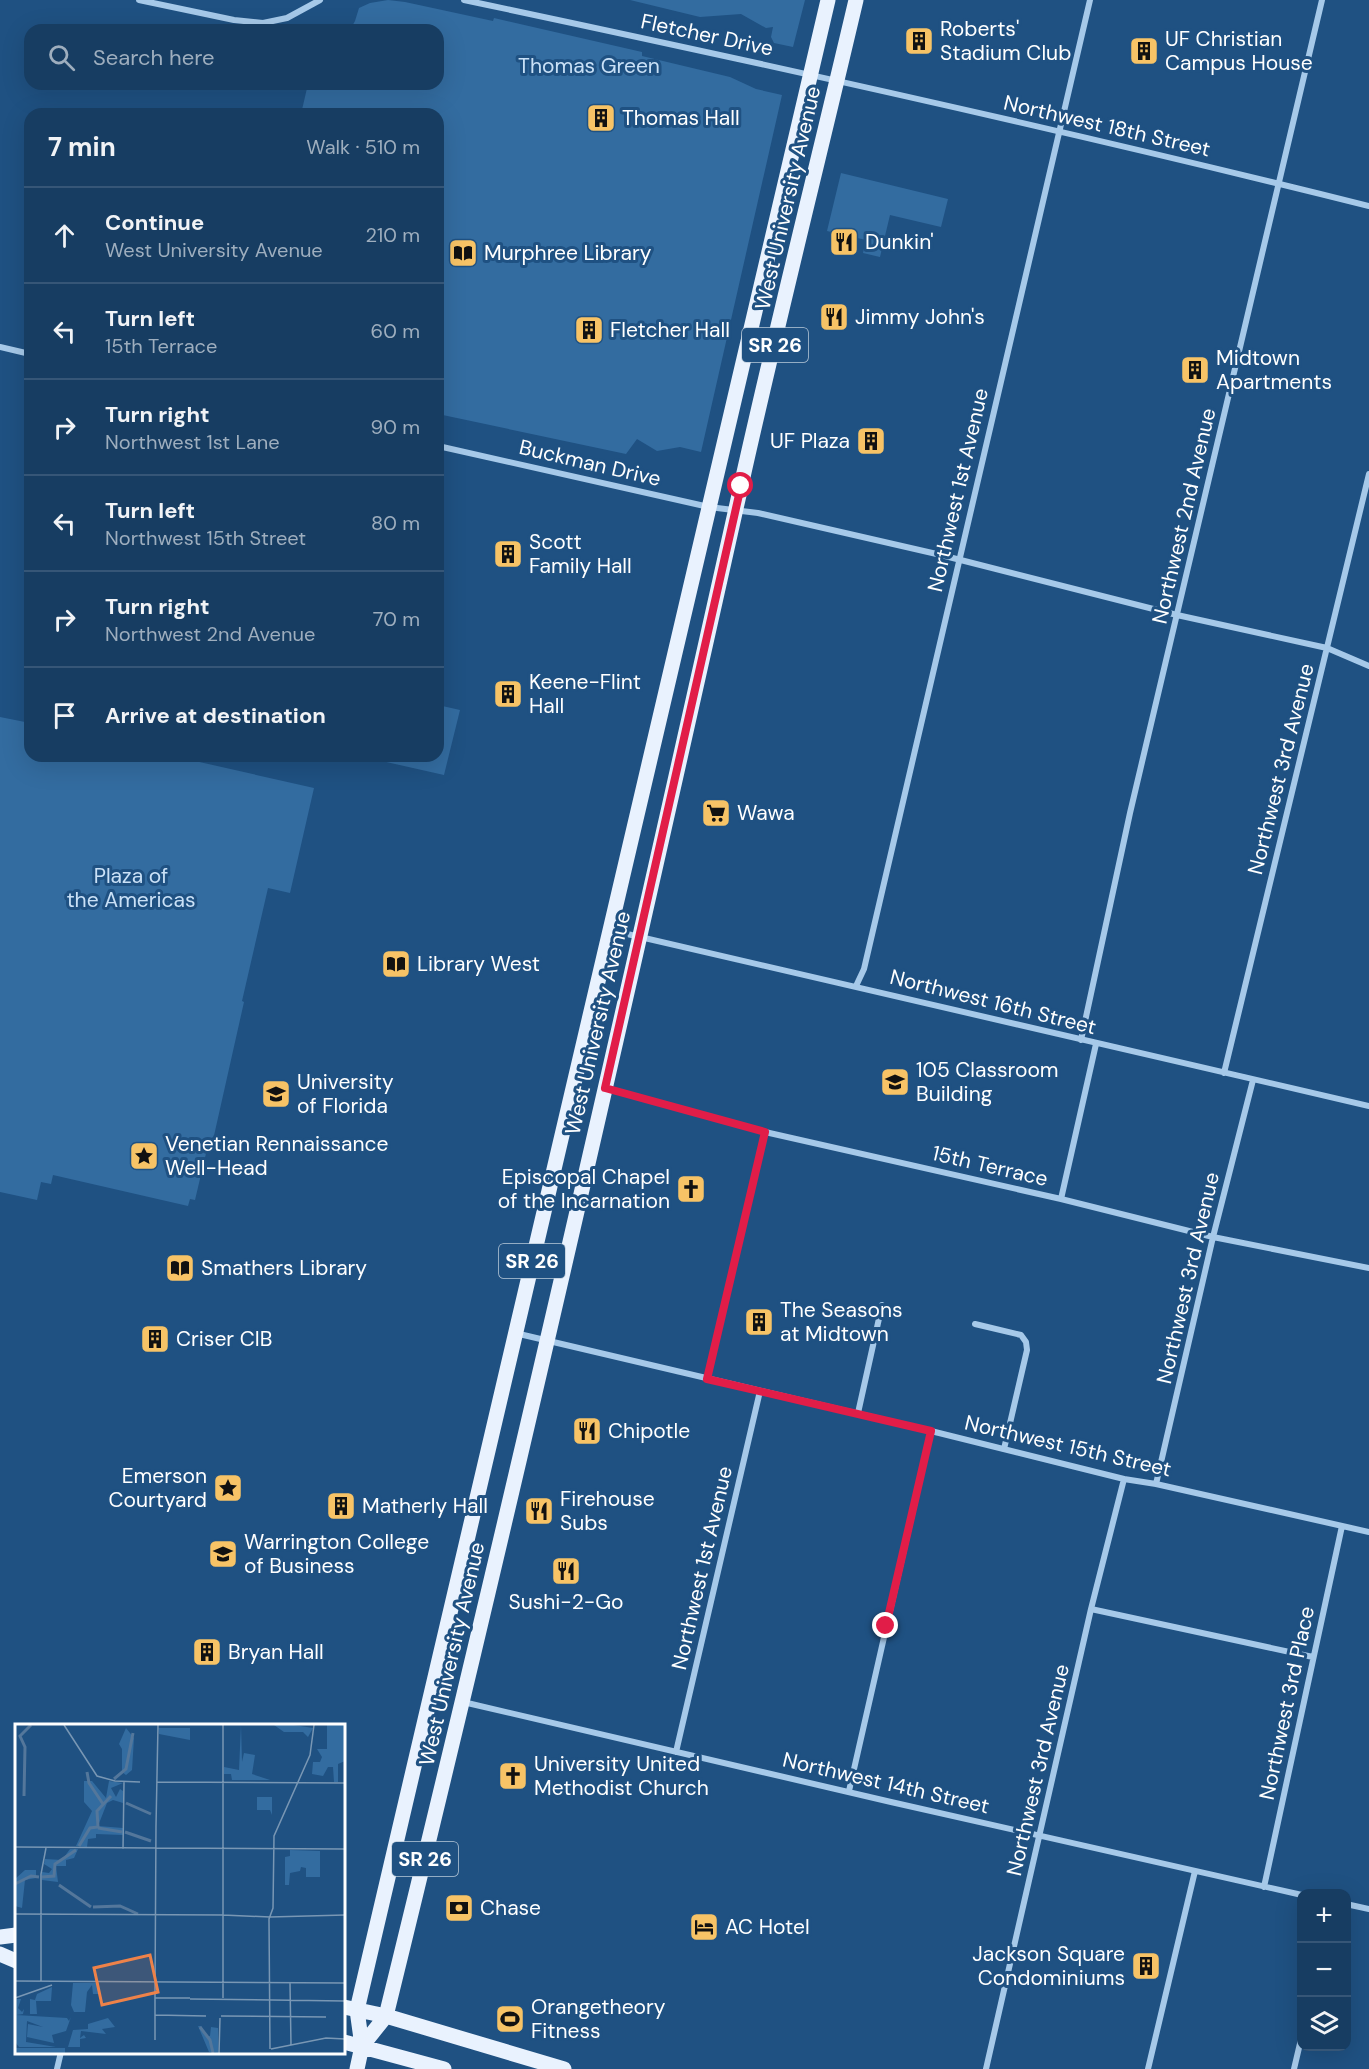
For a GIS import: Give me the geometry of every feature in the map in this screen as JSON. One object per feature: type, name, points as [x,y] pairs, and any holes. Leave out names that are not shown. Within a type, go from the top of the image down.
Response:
[{"type":"main road","name":"West University Avenue","points":[[362,2046],[350,2008],[515,1333],[828,0]]},
{"type":"main road","name":"West University Avenue","points":[[357,2069],[362,2046],[386,2016],[463,1702],[548,1341],[736,510],[856,0]]},
{"type":"main road","points":[[0,1937],[15,1935]]},
{"type":"main road","points":[[0,1954],[15,1961]]},
{"type":"main road","points":[[350,2008],[386,2016],[564,2069]]},
{"type":"main road","points":[[345,2042],[444,2069]]},
{"type":"street","points":[[139,0],[234,20],[263,23],[287,18],[320,0]]},
{"type":"street","name":"Fletcher Drive","points":[[464,0],[747,60],[837,82]]},
{"type":"street","name":"Northwest 1st Avenue","points":[[856,986],[864,969],[1090,0]]},
{"type":"street","name":"Northwest 2nd Avenue","points":[[1081,1040],[1130,813],[1322,0]]},
{"type":"street","name":"Northwest 18th Street","points":[[837,82],[1369,206]]},
{"type":"street","points":[[0,347],[24,353]]},
{"type":"street","name":"Buckman Drive","points":[[444,447],[959,560],[1177,615],[1327,648],[1369,666]]},
{"type":"street","name":"Northwest 3rd Avenue","points":[[1224,1073],[1369,474]]},
{"type":"street","name":"Northwest 16th Street","points":[[609,930],[1369,1106]]},
{"type":"street","points":[[1061,1199],[1096,1044]]},
{"type":"street","name":"Northwest 3rd Avenue","points":[[1156,1484],[1213,1237],[1253,1080]]},
{"type":"street","name":"15th Terrace","points":[[605,1088],[765,1132],[1061,1199],[1213,1237],[1369,1268]]},
{"type":"street","points":[[707,1379],[765,1132]]},
{"type":"street","points":[[858,1413],[882,1305]]},
{"type":"street","points":[[975,1324],[1021,1335],[1026,1342],[1027,1350],[1004,1449]]},
{"type":"street","name":"Northwest 15th Street","points":[[515,1333],[858,1413],[1124,1479],[1156,1484],[1369,1532]]},
{"type":"street","name":"Northwest 1st Avenue","points":[[676,1752],[760,1391]]},
{"type":"street","points":[[849,1791],[931,1431]]},
{"type":"street","name":"Northwest 3rd Avenue","points":[[986,2069],[1091,1609],[1124,1479]]},
{"type":"street","name":"Northwest 3rd Place","points":[[1264,1887],[1341,1526]]},
{"type":"street","points":[[1091,1609],[1313,1657]]},
{"type":"street","name":"Northwest 14th Street","points":[[463,1702],[1297,1894]]},
{"type":"street","points":[[1148,2069],[1195,1871]]},
{"type":"street","points":[[1351,1905],[1369,1909]]},
{"type":"street","points":[[1294,2069],[1298,2051]]},
{"type":"street","points":[[57,2069],[61,2054]]},
{"type":"green space","name":"Thomas Green","points":[[388,0],[405,2],[493,21],[494,18],[642,52],[642,56],[730,77],[756,89],[782,95],[701,452],[680,447],[657,451],[637,439],[626,454],[444,415],[444,108],[302,108],[307,90],[444,90],[444,24],[353,24],[359,8],[370,3]]},
{"type":"green space","points":[[630,0],[805,0],[793,47],[774,43],[771,37],[773,27],[766,28],[741,14],[700,17]]},
{"type":"green space","points":[[841,173],[948,199],[941,227],[890,215],[880,257],[863,253],[866,240],[827,231]]},
{"type":"green space","points":[[444,706],[460,710],[444,775],[386,762],[444,762]]},
{"type":"green space","name":"Plaza of the Americas","points":[[0,717],[24,722],[24,762],[199,762],[314,788],[290,893],[268,888],[211,1149],[207,1149],[195,1200],[190,1199],[188,1206],[53,1175],[51,1184],[41,1182],[37,1200],[0,1192]]},
{"type":"place","name":"Roberts' Stadium Club","points":[[919,41]]},
{"type":"place","name":"UF Christian Campus House","points":[[1144,51]]},
{"type":"place","name":"Thomas Hall","points":[[601,118]]},
{"type":"place","name":"Dunkin'","points":[[844,242]]},
{"type":"place","name":"Murphree Library","points":[[463,253]]},
{"type":"place","name":"Jimmy John's","points":[[834,317]]},
{"type":"place","name":"Fletcher Hall","points":[[589,330]]},
{"type":"place","name":"Midtown Apartments","points":[[1195,370]]},
{"type":"place","name":"UF Plaza","points":[[871,441]]},
{"type":"place","name":"Scott Family Hall","points":[[508,554]]},
{"type":"place","name":"Keene-Flint Hall","points":[[508,694]]},
{"type":"place","name":"Wawa","points":[[716,813]]},
{"type":"place","name":"Library West","points":[[396,964]]},
{"type":"place","name":"105 Classroom Building","points":[[895,1082]]},
{"type":"place","name":"University of Florida","points":[[276,1094]]},
{"type":"place","name":"Venetian Rennaissance Well-Head","points":[[144,1156]]},
{"type":"place","name":"Episcopal Chapel of the Incarnation","points":[[691,1189]]},
{"type":"place","name":"Smathers Library","points":[[180,1268]]},
{"type":"place","name":"The Seasons at Midtown","points":[[759,1322]]},
{"type":"place","name":"Criser CIB","points":[[155,1339]]},
{"type":"place","name":"Chipotle","points":[[587,1431]]},
{"type":"place","name":"Emerson Courtyard","points":[[228,1488]]},
{"type":"place","name":"Matherly Hall","points":[[341,1506]]},
{"type":"place","name":"Firehouse Subs","points":[[539,1511]]},
{"type":"place","name":"Warrington College of Business","points":[[223,1554]]},
{"type":"place","name":"Sushi-2-Go","points":[[566,1571]]},
{"type":"place","name":"Bryan Hall","points":[[207,1652]]},
{"type":"place","name":"University United Methodist Church","points":[[513,1776]]},
{"type":"place","name":"Chase","points":[[459,1908]]},
{"type":"place","name":"AC Hotel","points":[[704,1927]]},
{"type":"place","name":"Jackson Square Condominiums","points":[[1146,1966]]},
{"type":"place","name":"Orangetheory Fitness","points":[[510,2019]]},
{"type":"route","points":[[741,486],[605,1088],[765,1132],[707,1379],[931,1431],[886,1626]]}]
